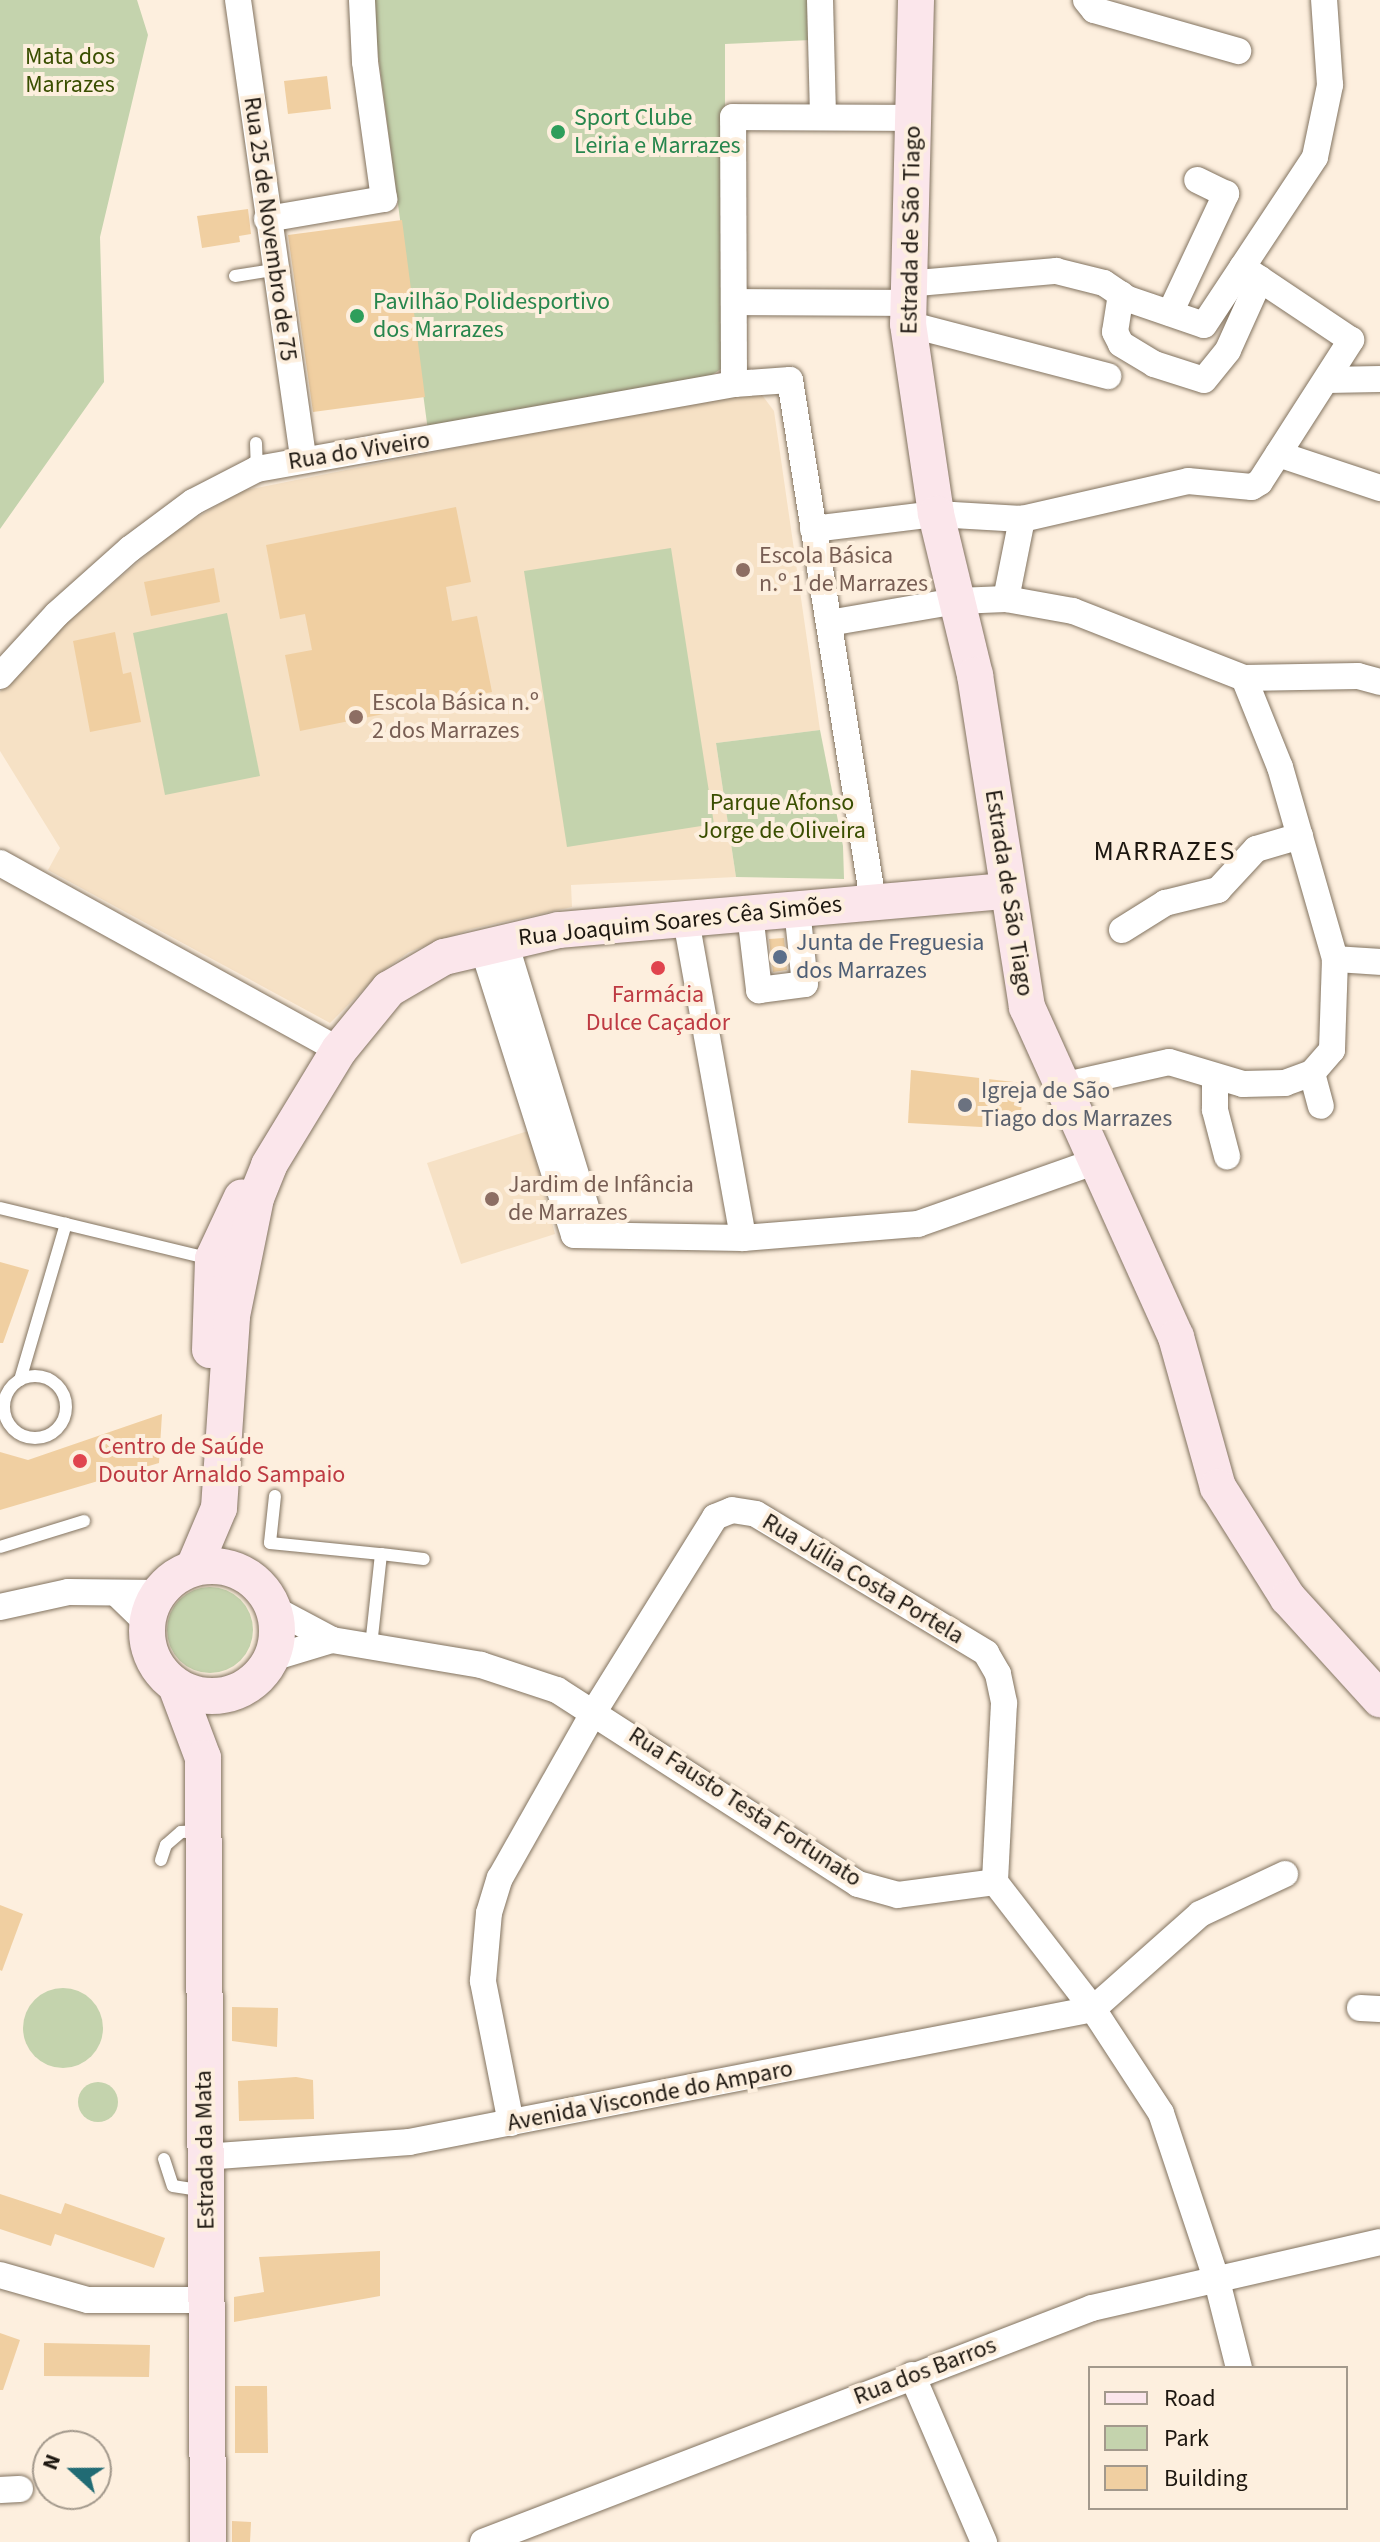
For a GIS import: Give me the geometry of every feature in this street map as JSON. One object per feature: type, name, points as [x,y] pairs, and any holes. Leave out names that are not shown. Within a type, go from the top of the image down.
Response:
[{"type":"main road","name":"Estrada de São Tiago","points":[[916,0],[906,303],[936,514],[975,675],[1005,891],[1027,1007],[1062,1086],[1100,1160],[1176,1337],[1218,1487],[1288,1598],[1380,1699]]},
{"type":"main road","name":"Rua Joaquim Soares Cêa Simões","points":[[194,1567],[219,1508],[225,1266],[230,1214],[269,1165],[339,1050],[374,1003],[403,977],[493,942],[873,901],[1005,891]]},
{"type":"main road","name":"Rua Joaquim Soares Cêa Simões","points":[[219,1508],[252,1579]]},
{"type":"main road","points":[[219,1565],[252,1579],[274,1609],[277,1642],[272,1658],[242,1689],[209,1697],[176,1686],[152,1659],[152,1608],[194,1567],[219,1565]]},
{"type":"main road","name":"Estrada da Mata","points":[[176,1686],[203,1758],[208,2542]]},
{"type":"main road","name":"Estrada da Mata","points":[[203,1758],[242,1689]]},
{"type":"street","name":"Rua 25 de Novembro de 75","points":[[238,0],[303,457]]},
{"type":"street","points":[[267,219],[384,199],[365,62],[362,0]]},
{"type":"street","points":[[820,0],[823,116]]},
{"type":"street","points":[[1086,0],[1094,10],[1238,51]]},
{"type":"street","points":[[1121,294],[1115,332],[1121,344],[1154,364],[1204,380],[1228,350],[1251,273],[1315,157],[1330,85],[1324,0]]},
{"type":"street","points":[[734,384],[733,117],[912,118]]},
{"type":"street","points":[[1170,313],[1226,194],[1197,180]]},
{"type":"street","points":[[735,302],[906,303],[1056,271],[1104,283],[1121,294],[1204,325],[1251,273]]},
{"type":"street","points":[[873,901],[813,529],[936,514],[1022,519],[1188,481],[1252,487],[1278,454],[1351,340],[1251,273]]},
{"type":"street","points":[[906,303],[1108,376]]},
{"type":"street","points":[[1327,380],[1380,379]]},
{"type":"street","name":"Rua do Viveiro","points":[[0,676],[57,614],[130,549],[256,456],[303,457],[423,442],[734,384],[790,380],[813,529]]},
{"type":"street","points":[[1278,454],[1380,488]]},
{"type":"street","points":[[1006,599],[1022,519]]},
{"type":"street","points":[[829,623],[957,601],[1006,599],[1073,611],[1244,678],[1358,676],[1380,682]]},
{"type":"street","points":[[1062,1086],[1169,1062],[1215,1077],[1263,1085],[1312,1073],[1332,1050],[1336,1032],[1335,959],[1300,836],[1244,678]]},
{"type":"street","points":[[1122,930],[1165,903],[1218,890],[1256,849],[1300,836]]},
{"type":"street","points":[[0,863],[339,1050]]},
{"type":"street","points":[[750,914],[759,990],[805,984],[797,909]]},
{"type":"street","points":[[686,920],[743,1238]]},
{"type":"street","points":[[493,942],[574,1235],[743,1238],[918,1224],[1100,1160]]},
{"type":"street","points":[[1335,959],[1380,962]]},
{"type":"street","points":[[1312,1073],[1321,1106]]},
{"type":"street","points":[[1215,1077],[1215,1110],[1227,1156]]},
{"type":"street","name":"Rua Júlia Costa Portela","points":[[511,2123],[483,1981],[489,1913],[515,1844],[715,1517],[732,1510],[756,1514],[986,1653],[998,1674],[1004,1703],[995,1882]]},
{"type":"street","points":[[2,1600],[68,1592],[116,1593],[152,1608]]},
{"type":"street","points":[[274,1609],[332,1640]]},
{"type":"street","points":[[272,1658],[332,1640]]},
{"type":"street","name":"Rua Fausto Testa Fortunato","points":[[332,1640],[520,1675],[595,1710],[858,1884],[898,1895],[995,1882]]},
{"type":"street","points":[[1093,2009],[1200,1914],[1285,1874]]},
{"type":"street","points":[[995,1882],[1093,2009],[1161,2113],[1217,2281],[1238,2366]]},
{"type":"street","name":"Avenida Visconde do Amparo","points":[[205,2174],[409,2142],[1093,2009]]},
{"type":"street","name":"Rua dos Barros","points":[[485,2542],[1092,2308],[1380,2242]]},
{"type":"street","points":[[0,2275],[88,2300],[206,2300]]},
{"type":"street","points":[[912,2375],[984,2542]]},
{"type":"lane","points":[[235,276],[274,270]]},
{"type":"lane","points":[[0,1208],[225,1266]]},
{"type":"lane","points":[[20,1380],[45,1377],[61,1389],[67,1409],[51,1434],[31,1438],[6,1420],[4,1399],[20,1380],[66,1224]]},
{"type":"lane","points":[[275,1496],[270,1543],[424,1559]]},
{"type":"lane","points":[[0,1547],[84,1521]]},
{"type":"lane","points":[[371,1646],[381,1554]]},
{"type":"lane","points":[[161,1860],[166,1845],[181,1832],[203,1830]]},
{"type":"lane","points":[[164,2159],[173,2186],[205,2174]]},
{"type":"shaded area","name":"Escola Básica n.º 2 dos Marrazes","points":[[743,390],[762,395],[774,411],[820,730],[716,743],[736,877],[571,885],[572,907],[471,929],[409,952],[381,972],[330,1023],[48,870],[60,848],[0,751],[0,692],[58,630],[175,531],[241,491]]},
{"type":"shaded area","name":"Jardim de Infância de Marrazes","points":[[528,1131],[555,1234],[461,1264],[427,1163]]},
{"type":"green space","name":"Mata dos Marrazes","points":[[0,0],[137,0],[148,35],[100,237],[104,382],[0,529]]},
{"type":"green space","name":"Sport Clube Leiria e Marrazes","points":[[371,0],[810,0],[811,40],[725,44],[725,366],[712,375],[428,431]]},
{"type":"green space","points":[[671,548],[714,824],[567,847],[524,571]]},
{"type":"green space","points":[[227,613],[260,776],[165,795],[133,633]]},
{"type":"green space","name":"Parque Afonso Jorge de Oliveira","points":[[820,730],[843,846],[844,879],[736,877],[716,743]]},
{"type":"green space","points":[[210,1587],[226,1591],[240,1600],[249,1614],[253,1630],[249,1646],[240,1660],[226,1669],[210,1673],[194,1669],[180,1660],[171,1646],[167,1630],[171,1614],[180,1600],[194,1591]]},
{"type":"green space","points":[[63,1988],[78,1991],[91,2000],[100,2013],[103,2028],[100,2043],[91,2056],[78,2065],[63,2068],[48,2065],[35,2056],[26,2043],[23,2028],[26,2013],[35,2000],[48,1991]]},
{"type":"green space","points":[[98,2082],[112,2088],[118,2102],[112,2116],[98,2122],[84,2116],[78,2102],[84,2088]]},
{"type":"building","points":[[327,76],[331,109],[288,114],[284,81]]},
{"type":"building","points":[[248,209],[251,234],[239,236],[240,242],[202,248],[197,216]]},
{"type":"building","name":"Pavilhão Polidesportivo dos Marrazes","points":[[402,220],[425,397],[313,412],[288,235]]},
{"type":"building","points":[[456,507],[471,582],[446,587],[452,621],[477,616],[492,692],[300,731],[285,655],[312,650],[305,614],[280,619],[266,545]]},
{"type":"building","points":[[214,568],[220,602],[151,616],[144,582]]},
{"type":"building","points":[[115,632],[123,674],[131,672],[141,722],[90,732],[73,641]]},
{"type":"building","points":[[784,938],[787,970],[773,972],[769,939]]},
{"type":"building","name":"Igreja de São Tiago dos Marrazes","points":[[911,1070],[1023,1083],[1020,1129],[908,1123]]},
{"type":"building","points":[[0,1262],[29,1270],[3,1343],[0,1343]]},
{"type":"building","name":"Centro de Saúde Doutor Arnaldo Sampaio","points":[[162,1414],[159,1463],[0,1510],[0,1452],[28,1460]]},
{"type":"building","points":[[0,1905],[23,1914],[2,1971],[0,1970]]},
{"type":"building","points":[[232,2007],[278,2008],[277,2047],[232,2041]]},
{"type":"building","points":[[296,2077],[313,2080],[314,2119],[239,2121],[238,2081]]},
{"type":"building","points":[[0,2194],[61,2214],[65,2203],[165,2238],[154,2268],[55,2234],[51,2246],[0,2229]]},
{"type":"building","points":[[380,2251],[380,2296],[234,2322],[234,2297],[264,2292],[259,2257]]},
{"type":"building","points":[[0,2333],[20,2340],[3,2390],[0,2390]]},
{"type":"building","points":[[44,2343],[150,2345],[149,2377],[44,2376]]},
{"type":"building","points":[[235,2386],[267,2386],[268,2453],[235,2453]]},
{"type":"building","points":[[232,2521],[251,2522],[250,2542],[232,2542]]},
{"type":"place","name":"Sport Clube Leiria e Marrazes","points":[[558,132]]},
{"type":"place","name":"Pavilhão Polidesportivo dos Marrazes","points":[[357,316]]},
{"type":"place","name":"Escola Básica n.º 1 de Marrazes","points":[[743,570]]},
{"type":"place","name":"Escola Básica n.º 2 dos Marrazes","points":[[356,717]]},
{"type":"place","name":"Junta de Freguesia dos Marrazes","points":[[780,957]]},
{"type":"place","name":"Farmácia Dulce Caçador","points":[[658,968]]},
{"type":"place","name":"Igreja de São Tiago dos Marrazes","points":[[965,1105]]},
{"type":"place","name":"Jardim de Infância de Marrazes","points":[[492,1199]]},
{"type":"place","name":"Centro de Saúde Doutor Arnaldo Sampaio","points":[[80,1461]]},
{"type":"district","name":"MARRAZES","points":[[1165,851]]}]
